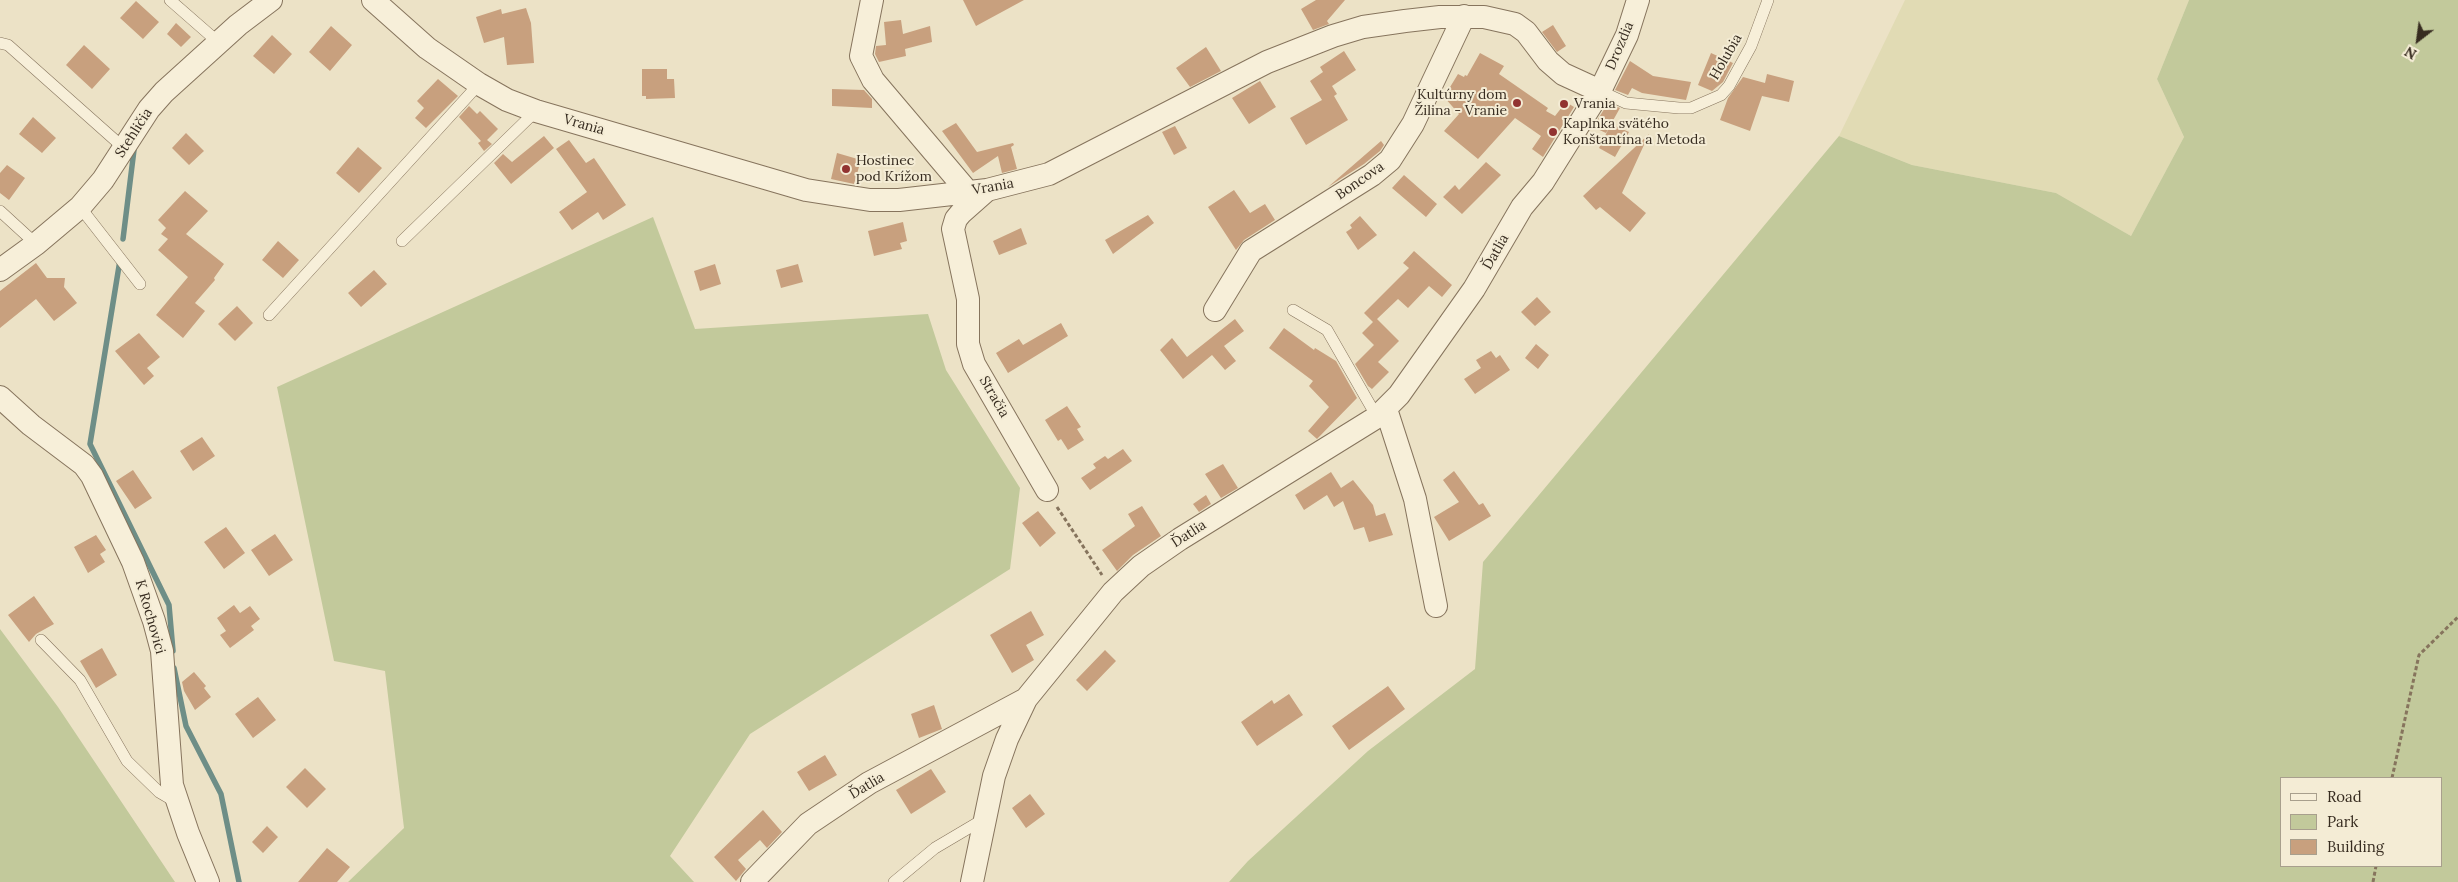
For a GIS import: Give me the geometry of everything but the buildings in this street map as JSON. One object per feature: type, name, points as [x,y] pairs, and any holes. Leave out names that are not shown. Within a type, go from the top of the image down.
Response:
[{"type":"street","name":"Stehličia","points":[[0,270],[36,244],[80,207],[103,180],[125,149],[155,101],[218,42],[272,0]]},
{"type":"street","name":"Vrania","points":[[373,0],[427,48],[479,84],[507,100],[536,111],[797,187],[843,198],[899,200],[977,191],[1049,174],[1267,62],[1295,50],[1364,27],[1440,17],[1464,16],[1501,19],[1515,24],[1526,32],[1548,60],[1563,74],[1600,91]]},
{"type":"street","points":[[872,0],[862,56],[873,80],[977,191]]},
{"type":"street","name":"Drozdia","points":[[1600,91],[1627,35],[1638,0]]},
{"type":"street","name":"Boncova","points":[[1215,310],[1251,251],[1372,175],[1390,160],[1413,124],[1464,16]]},
{"type":"street","name":"Ďatlia","points":[[972,882],[997,767],[1007,739],[1026,699],[1113,592],[1141,566],[1180,539],[1382,413],[1399,395],[1474,289],[1522,207],[1543,182],[1600,91]]},
{"type":"street","name":"Stračia","points":[[977,191],[956,220],[953,229],[968,299],[968,344],[974,364],[1047,490]]},
{"type":"street","name":"K Rochovici","points":[[0,397],[31,425],[84,465],[92,476],[133,562],[154,621],[162,651],[171,778],[176,802],[208,882]]},
{"type":"street","points":[[1382,413],[1416,499],[1436,606]]},
{"type":"street","name":"Ďatlia","points":[[752,882],[816,819],[869,783],[1026,699]]},
{"type":"lane","points":[[170,0],[218,42]]},
{"type":"lane","name":"Holubia","points":[[1600,91],[1626,102],[1679,108],[1691,108],[1721,95],[1729,86],[1751,46],[1768,0]]},
{"type":"lane","points":[[0,43],[8,45],[125,149]]},
{"type":"lane","points":[[269,315],[479,84]]},
{"type":"lane","points":[[402,241],[536,111]]},
{"type":"lane","points":[[80,207],[140,284]]},
{"type":"lane","points":[[0,210],[36,244]]},
{"type":"lane","points":[[1293,310],[1326,330],[1382,413]]},
{"type":"lane","points":[[41,640],[80,680],[127,761],[159,792],[176,802]]},
{"type":"lane","points":[[894,882],[935,848],[984,820]]},
{"type":"path","points":[[1047,490],[1113,592]]},
{"type":"path","points":[[2392,777],[2419,655],[2458,618]]},
{"type":"path","points":[[2373,882],[2376,867]]},
{"type":"shaded area","points":[[1905,0],[2189,0],[2157,79],[2184,137],[2131,236],[2056,193],[1912,165],[1839,136]]},
{"type":"green space","points":[[2189,0],[2458,0],[2458,882],[1229,882],[1248,861],[1368,751],[1475,669],[1483,562],[1839,136],[1912,165],[2056,193],[2131,236],[2184,137],[2157,79]]},
{"type":"green space","points":[[653,217],[695,329],[928,314],[946,370],[1020,488],[1010,569],[750,734],[670,856],[694,882],[348,882],[404,828],[385,671],[334,661],[277,387]]},
{"type":"green space","points":[[0,629],[58,707],[175,882],[0,882]]},
{"type":"waterway","points":[[123,239],[134,150]]},
{"type":"waterway","points":[[120,260],[90,444],[169,605],[173,651]]},
{"type":"waterway","points":[[174,668],[186,726],[221,794],[239,882]]},
{"type":"place","name":"Kultúrny dom Žilina - Vranie","points":[[1517,103]]},
{"type":"place","name":"Vrania","points":[[1564,104]]},
{"type":"place","name":"Kaplnka svätého Konštantína a Metoda","points":[[1553,132]]},
{"type":"place","name":"Hostinec pod Krížom","points":[[846,169]]}]
